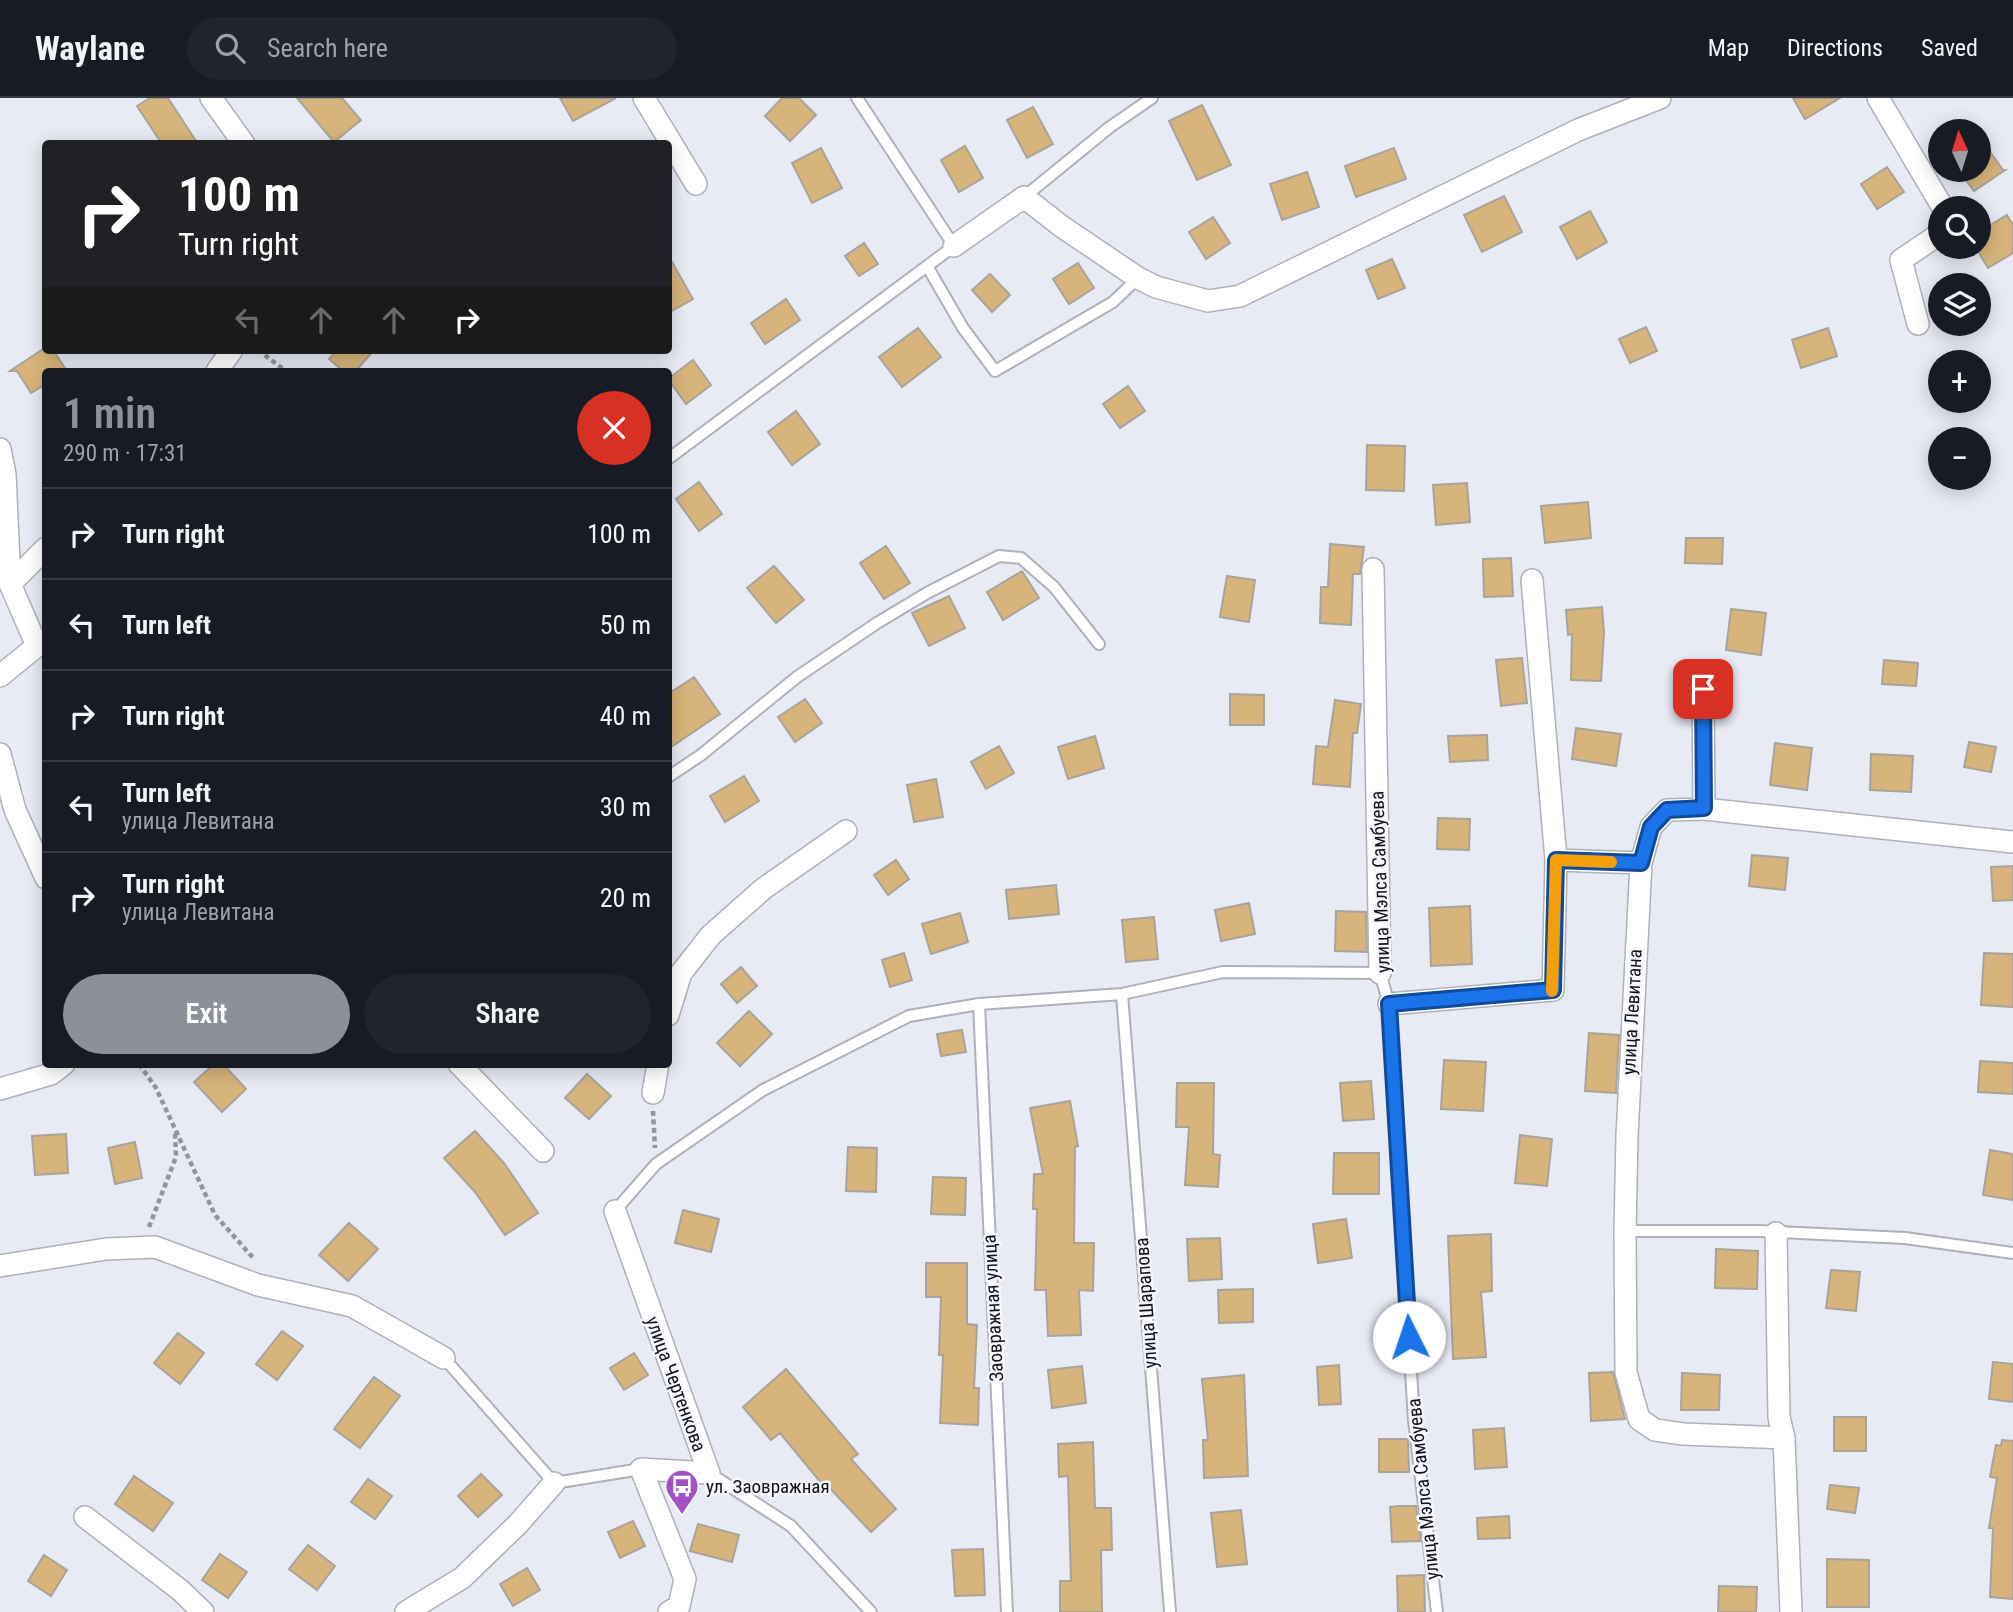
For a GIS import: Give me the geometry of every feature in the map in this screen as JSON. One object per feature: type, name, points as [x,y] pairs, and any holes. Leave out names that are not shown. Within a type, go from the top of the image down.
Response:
[{"type":"street","points":[[211,98],[241,140]]},
{"type":"street","points":[[644,98],[669,140]]},
{"type":"street","points":[[954,246],[1024,197],[1061,226],[1138,278],[1156,287],[1208,301],[1240,296],[1578,130],[1660,98]]},
{"type":"street","points":[[1878,98],[1935,196]]},
{"type":"street","points":[[672,144],[696,184]]},
{"type":"street","points":[[1918,324],[1901,260],[1928,242]]},
{"type":"street","points":[[0,449],[5,474],[3,520],[10,584],[41,647],[0,676]]},
{"type":"street","points":[[10,584],[42,552]]},
{"type":"street","name":"улица Мэлса Самбуева","points":[[1373,569],[1380,973]]},
{"type":"street","points":[[1389,1004],[1553,990],[1556,860],[1532,580]]},
{"type":"street","points":[[1703,689],[1704,808]]},
{"type":"street","points":[[0,754],[15,810],[42,869]]},
{"type":"street","name":"улица Левитана","points":[[1784,1438],[1683,1434],[1655,1430],[1639,1419],[1626,1372],[1626,1136],[1641,863],[1651,827],[1667,810],[1704,808],[2013,842]]},
{"type":"street","points":[[672,1002],[681,973],[711,935],[763,889],[846,831]]},
{"type":"street","points":[[1556,860],[1641,863]]},
{"type":"street","points":[[0,1089],[51,1074],[59,1068]]},
{"type":"street","points":[[462,1068],[543,1151]]},
{"type":"street","points":[[653,1093],[657,1068]]},
{"type":"street","name":"улица Чертенкова","points":[[615,1211],[709,1473]]},
{"type":"street","points":[[1776,1233],[1779,1417],[1784,1438],[1791,1612]]},
{"type":"street","points":[[0,1266],[106,1249],[155,1247],[258,1285],[352,1306],[444,1358]]},
{"type":"street","points":[[669,1612],[679,1605],[685,1579],[641,1469],[709,1473]]},
{"type":"street","points":[[406,1612],[462,1578],[518,1524],[554,1483]]},
{"type":"street","points":[[85,1517],[180,1590],[204,1612]]},
{"type":"lane","points":[[672,456],[954,246],[857,98]]},
{"type":"lane","points":[[1024,197],[1110,127],[1152,98]]},
{"type":"lane","points":[[927,266],[963,328],[995,371],[1113,302],[1138,278]]},
{"type":"lane","points":[[672,774],[701,755],[797,677],[877,623],[927,593],[999,556],[1021,558],[1054,587],[1099,644]]},
{"type":"lane","points":[[615,1211],[656,1164],[763,1090],[909,1016],[979,1004],[1122,994],[1223,972],[1380,973]]},
{"type":"lane","name":"улица Мэлса Самбуева","points":[[1380,973],[1389,1004],[1415,1421],[1437,1612]]},
{"type":"lane","name":"улица Шарапова","points":[[1122,994],[1170,1612]]},
{"type":"lane","name":"Заовражная улица","points":[[979,1004],[1007,1612]]},
{"type":"lane","points":[[652,1068],[653,1093]]},
{"type":"lane","points":[[1625,1231],[1710,1230],[1905,1238],[2013,1253]]},
{"type":"lane","points":[[444,1358],[554,1483],[641,1469]]},
{"type":"lane","name":"улица Чертенкова","points":[[709,1473],[791,1526],[871,1612]]},
{"type":"path","points":[[263,354],[282,368]]},
{"type":"path","points":[[142,1068],[156,1088],[215,1215],[278,1289]]},
{"type":"path","points":[[653,1093],[656,1164]]},
{"type":"path","points":[[142,1248],[176,1157],[175,1129]]},
{"type":"building","points":[[150,98],[168,98],[195,140],[159,140],[137,106]]},
{"type":"building","points":[[297,98],[342,98],[361,120],[336,140],[332,140]]},
{"type":"building","points":[[560,98],[616,98],[573,121]]},
{"type":"building","points":[[782,98],[799,98],[816,115],[790,141],[765,116]]},
{"type":"building","points":[[1793,98],[1840,98],[1805,119]]},
{"type":"building","points":[[1202,105],[1231,165],[1197,180],[1169,121]]},
{"type":"building","points":[[1033,107],[1053,144],[1027,158],[1007,120]]},
{"type":"building","points":[[965,146],[983,178],[959,192],[941,160]]},
{"type":"building","points":[[821,148],[842,188],[812,203],[792,163]]},
{"type":"building","points":[[1394,148],[1406,179],[1356,197],[1345,166]]},
{"type":"building","points":[[1992,154],[2003,170],[1992,179]]},
{"type":"building","points":[[1887,167],[1904,192],[1877,209],[1861,184]]},
{"type":"building","points":[[1307,172],[1319,207],[1282,220],[1270,184]]},
{"type":"building","points":[[1968,182],[1987,182],[1974,191]]},
{"type":"building","points":[[1504,196],[1522,232],[1482,252],[1464,215]]},
{"type":"building","points":[[1590,211],[1607,242],[1577,259],[1560,227]]},
{"type":"building","points":[[2007,215],[2013,225],[2013,253],[1988,268],[1983,259],[1991,259],[1991,225]]},
{"type":"building","points":[[1213,217],[1230,243],[1206,259],[1189,232]]},
{"type":"building","points":[[864,243],[878,264],[859,276],[845,256]]},
{"type":"building","points":[[1392,259],[1405,288],[1378,299],[1366,270]]},
{"type":"building","points":[[672,262],[693,299],[672,311]]},
{"type":"building","points":[[1078,263],[1094,288],[1069,304],[1053,279]]},
{"type":"building","points":[[990,274],[1010,295],[992,312],[972,290]]},
{"type":"building","points":[[786,299],[800,320],[765,344],[751,323]]},
{"type":"building","points":[[1646,327],[1657,351],[1630,363],[1619,339]]},
{"type":"building","points":[[918,328],[941,357],[902,387],[879,357]]},
{"type":"building","points":[[1828,328],[1837,356],[1801,368],[1792,340]]},
{"type":"building","points":[[42,350],[42,354],[56,354],[65,368],[42,368],[42,386],[31,393],[17,371],[10,371]]},
{"type":"building","points":[[333,354],[371,354],[359,368],[340,368],[329,359]]},
{"type":"building","points":[[693,360],[711,385],[686,404],[672,385],[672,376]]},
{"type":"building","points":[[1128,386],[1145,411],[1120,428],[1103,404]]},
{"type":"building","points":[[796,411],[820,444],[792,465],[768,432]]},
{"type":"building","points":[[1367,445],[1405,446],[1404,491],[1366,490]]},
{"type":"building","points":[[699,482],[722,514],[699,531],[676,499]]},
{"type":"building","points":[[1467,483],[1470,522],[1436,525],[1433,485]]},
{"type":"building","points":[[1588,502],[1591,538],[1545,543],[1541,506]]},
{"type":"building","points":[[1686,538],[1723,538],[1722,564],[1685,563]]},
{"type":"building","points":[[1330,544],[1364,547],[1360,574],[1353,574],[1351,625],[1320,623],[1321,587],[1328,587]]},
{"type":"building","points":[[886,546],[910,583],[884,599],[860,563]]},
{"type":"building","points":[[1511,558],[1513,596],[1484,597],[1483,559]]},
{"type":"building","points":[[774,566],[804,600],[776,623],[747,588]]},
{"type":"building","points":[[1022,571],[1039,598],[1003,620],[987,592]]},
{"type":"building","points":[[1227,576],[1255,580],[1249,622],[1220,617]]},
{"type":"building","points":[[949,596],[965,628],[929,646],[912,613]]},
{"type":"building","points":[[1602,607],[1604,632],[1601,681],[1571,680],[1572,634],[1568,635],[1566,610]]},
{"type":"building","points":[[1731,609],[1766,613],[1761,655],[1726,650]]},
{"type":"building","points":[[1522,658],[1527,703],[1501,706],[1496,660]]},
{"type":"building","points":[[1884,660],[1918,663],[1916,686],[1882,684]]},
{"type":"building","points":[[694,677],[720,714],[672,746],[672,691]]},
{"type":"building","points":[[1230,694],[1264,695],[1264,725],[1230,725]]},
{"type":"building","points":[[805,699],[822,723],[795,742],[778,717]]},
{"type":"building","points":[[1335,700],[1361,704],[1357,733],[1353,733],[1350,787],[1313,784],[1316,746],[1328,747]]},
{"type":"building","points":[[1576,728],[1621,734],[1616,766],[1572,759]]},
{"type":"building","points":[[1487,735],[1488,760],[1450,762],[1448,736]]},
{"type":"building","points":[[1095,736],[1104,768],[1068,779],[1058,747]]},
{"type":"building","points":[[1969,742],[1996,747],[1991,772],[1964,767]]},
{"type":"building","points":[[1775,743],[1812,748],[1807,790],[1770,785]]},
{"type":"building","points":[[999,746],[1014,773],[986,789],[971,762]]},
{"type":"building","points":[[1871,754],[1913,756],[1911,792],[1870,790]]},
{"type":"building","points":[[744,776],[759,801],[725,822],[710,796]]},
{"type":"building","points":[[936,779],[943,817],[914,822],[907,785]]},
{"type":"building","points":[[1438,818],[1470,819],[1469,850],[1437,849]]},
{"type":"building","points":[[1752,855],[1788,858],[1785,890],[1749,886]]},
{"type":"building","points":[[896,860],[909,879],[888,895],[874,875]]},
{"type":"building","points":[[2013,866],[2013,900],[1993,901],[1991,867]]},
{"type":"building","points":[[1056,885],[1059,914],[1009,919],[1006,890]]},
{"type":"building","points":[[1249,903],[1255,934],[1221,941],[1215,910]]},
{"type":"building","points":[[1470,906],[1472,964],[1431,966],[1429,908]]},
{"type":"building","points":[[1336,911],[1366,912],[1367,952],[1335,951]]},
{"type":"building","points":[[960,913],[968,942],[931,954],[922,924]]},
{"type":"building","points":[[1154,917],[1158,959],[1126,962],[1122,920]]},
{"type":"building","points":[[904,953],[912,980],[890,987],[882,960]]},
{"type":"building","points":[[1984,953],[2013,954],[2013,1007],[1981,1005]]},
{"type":"building","points":[[741,967],[757,986],[737,1003],[721,984]]},
{"type":"building","points":[[749,1011],[772,1034],[740,1066],[717,1043]]},
{"type":"building","points":[[962,1030],[966,1052],[941,1056],[937,1034]]},
{"type":"building","points":[[1589,1033],[1619,1035],[1616,1093],[1585,1091]]},
{"type":"building","points":[[1444,1060],[1486,1062],[1483,1111],[1441,1109]]},
{"type":"building","points":[[1980,1061],[2013,1063],[2013,1094],[1978,1092]]},
{"type":"building","points":[[210,1068],[227,1068],[246,1089],[222,1112],[194,1082]]},
{"type":"building","points":[[587,1074],[611,1096],[589,1119],[565,1098]]},
{"type":"building","points":[[1371,1081],[1374,1119],[1343,1121],[1340,1083]]},
{"type":"building","points":[[1177,1083],[1214,1083],[1213,1154],[1220,1155],[1218,1187],[1185,1185],[1189,1127],[1176,1127]]},
{"type":"building","points":[[1070,1101],[1078,1146],[1075,1147],[1074,1243],[1094,1243],[1093,1291],[1079,1290],[1081,1335],[1048,1336],[1046,1290],[1035,1290],[1037,1209],[1033,1209],[1034,1174],[1043,1174],[1030,1108]]},
{"type":"building","points":[[475,1131],[504,1163],[538,1213],[505,1235],[475,1192],[444,1158]]},
{"type":"building","points":[[66,1134],[68,1173],[35,1175],[32,1136]]},
{"type":"building","points":[[1520,1135],[1552,1139],[1547,1186],[1515,1183]]},
{"type":"building","points":[[135,1142],[142,1178],[115,1184],[108,1148]]},
{"type":"building","points":[[848,1147],[877,1148],[876,1192],[846,1191]]},
{"type":"building","points":[[1990,1150],[2013,1154],[2013,1200],[1983,1195]]},
{"type":"building","points":[[1334,1153],[1379,1153],[1379,1194],[1333,1194]]},
{"type":"building","points":[[933,1177],[966,1178],[965,1215],[931,1214]]},
{"type":"building","points":[[683,1210],[719,1219],[711,1252],[675,1243]]},
{"type":"building","points":[[1346,1219],[1352,1258],[1318,1263],[1313,1224]]},
{"type":"building","points":[[349,1223],[378,1249],[348,1281],[319,1255]]},
{"type":"building","points":[[1491,1234],[1492,1291],[1481,1292],[1486,1357],[1453,1359],[1448,1236]]},
{"type":"building","points":[[1220,1238],[1222,1279],[1189,1281],[1187,1239]]},
{"type":"building","points":[[1716,1249],[1758,1251],[1757,1289],[1715,1288]]},
{"type":"building","points":[[926,1263],[967,1263],[967,1324],[977,1325],[974,1388],[979,1388],[978,1425],[940,1423],[943,1355],[939,1355],[941,1297],[926,1297]]},
{"type":"building","points":[[1831,1270],[1860,1272],[1856,1311],[1826,1308]]},
{"type":"building","points":[[1253,1289],[1253,1322],[1219,1323],[1218,1290]]},
{"type":"building","points":[[282,1331],[303,1346],[277,1380],[256,1364]]},
{"type":"building","points":[[178,1333],[204,1353],[180,1384],[154,1363]]},
{"type":"building","points":[[634,1353],[648,1375],[624,1390],[610,1368]]},
{"type":"building","points":[[1993,1362],[2013,1364],[2013,1402],[1989,1399]]},
{"type":"building","points":[[1339,1365],[1341,1404],[1319,1405],[1317,1367]]},
{"type":"building","points":[[1082,1366],[1086,1403],[1052,1408],[1048,1370]]},
{"type":"building","points":[[786,1369],[858,1454],[851,1459],[896,1509],[871,1532],[824,1482],[822,1484],[780,1433],[771,1440],[743,1407]]},
{"type":"building","points":[[1613,1372],[1625,1419],[1591,1421],[1589,1373]]},
{"type":"building","points":[[1682,1373],[1720,1375],[1719,1410],[1681,1410]]},
{"type":"building","points":[[1244,1375],[1248,1476],[1204,1478],[1203,1440],[1208,1440],[1202,1379]]},
{"type":"building","points":[[374,1377],[400,1396],[360,1448],[334,1429]]},
{"type":"building","points":[[1834,1417],[1866,1417],[1866,1451],[1834,1451]]},
{"type":"building","points":[[1504,1428],[1507,1467],[1475,1469],[1473,1430]]},
{"type":"building","points":[[1379,1439],[1408,1439],[1409,1472],[1379,1472]]},
{"type":"building","points":[[2002,1440],[2013,1441],[2013,1599],[1990,1597],[1993,1528],[1989,1528],[1997,1478],[1990,1477],[1996,1445],[2001,1446]]},
{"type":"building","points":[[1093,1442],[1095,1508],[1111,1508],[1112,1550],[1101,1550],[1102,1612],[1060,1612],[1060,1581],[1071,1581],[1068,1476],[1059,1477],[1058,1444]]},
{"type":"building","points":[[481,1474],[502,1495],[478,1517],[458,1496]]},
{"type":"building","points":[[134,1476],[173,1503],[153,1531],[115,1504]]},
{"type":"building","points":[[368,1479],[392,1496],[375,1519],[351,1502]]},
{"type":"building","points":[[1830,1485],[1859,1488],[1855,1513],[1827,1509]]},
{"type":"building","points":[[1416,1506],[1421,1541],[1392,1542],[1390,1507]]},
{"type":"building","points":[[1241,1510],[1247,1564],[1217,1567],[1211,1513]]},
{"type":"building","points":[[1509,1516],[1510,1538],[1478,1539],[1477,1518]]},
{"type":"building","points":[[633,1521],[645,1546],[620,1558],[608,1532]]},
{"type":"building","points":[[698,1524],[739,1535],[732,1562],[690,1551]]},
{"type":"building","points":[[308,1545],[335,1566],[317,1590],[289,1569]]},
{"type":"building","points":[[983,1549],[985,1595],[955,1596],[952,1550]]},
{"type":"building","points":[[220,1554],[247,1572],[228,1598],[202,1580]]},
{"type":"building","points":[[44,1555],[67,1570],[51,1596],[28,1581]]},
{"type":"building","points":[[1827,1559],[1869,1560],[1869,1607],[1827,1607]]},
{"type":"building","points":[[527,1568],[540,1590],[513,1606],[500,1584]]},
{"type":"building","points":[[1424,1575],[1425,1612],[1398,1612],[1397,1576]]},
{"type":"building","points":[[1719,1586],[1757,1587],[1756,1612],[1718,1612]]},
{"type":"slow traffic","points":[[1552,991],[1556,860],[1611,862]]},
{"type":"place","name":"ул. Заовражная","points":[[682,1516]]},
{"type":"route","points":[[1409,1337],[1389,1004],[1553,990],[1556,860],[1641,863],[1651,827],[1667,810],[1704,808],[1703,689]]}]
